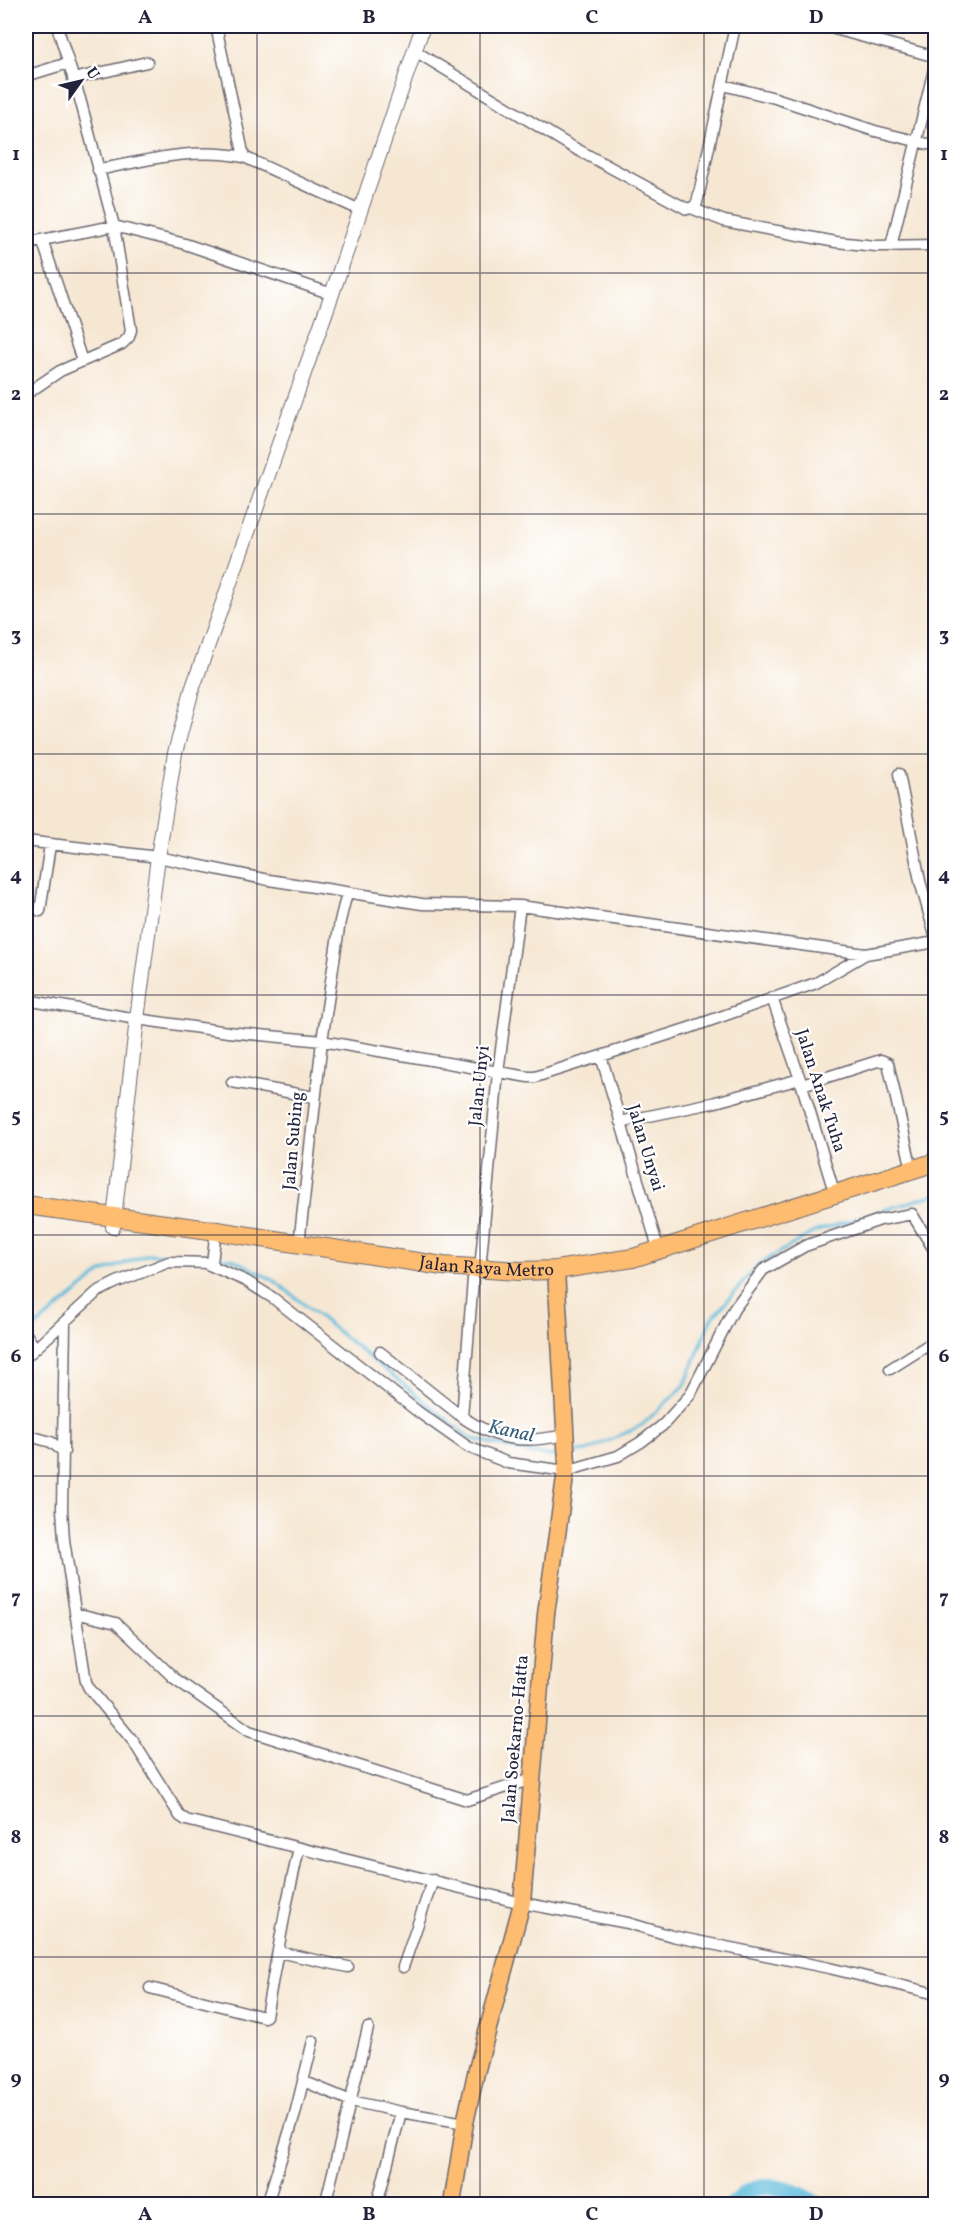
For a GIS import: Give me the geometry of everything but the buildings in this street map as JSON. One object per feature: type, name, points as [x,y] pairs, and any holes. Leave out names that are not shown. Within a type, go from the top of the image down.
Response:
[{"type":"highway","name":"Jalan Raya Metro","points":[[556,1274],[659,1251],[936,1162]]},
{"type":"highway","points":[[26,1217],[114,1222],[215,1241],[363,1264],[476,1275],[598,1274],[662,1260],[936,1172]]},
{"type":"highway","name":"Jalan Raya Metro","points":[[26,1205],[114,1222],[299,1244],[476,1275]]},
{"type":"main road","name":"Jalan Soekarno-Hatta","points":[[452,2205],[465,2123],[522,1903],[546,1614],[566,1467],[556,1274]]},
{"type":"street","points":[[26,394],[55,373],[122,344],[129,337],[131,330],[114,226],[74,79],[57,26]]},
{"type":"street","points":[[216,26],[244,157]]},
{"type":"street","points":[[114,1222],[136,1019],[175,753],[192,690],[332,294],[423,26]]},
{"type":"street","points":[[691,208],[697,203],[735,26]]},
{"type":"street","points":[[824,26],[936,59],[891,246]]},
{"type":"street","points":[[415,51],[569,145],[684,208],[691,208],[724,221],[836,242],[891,246],[936,244]]},
{"type":"street","points":[[74,79],[147,62]]},
{"type":"street","points":[[26,76],[68,63]]},
{"type":"street","points":[[723,85],[775,98],[915,142],[936,146]]},
{"type":"street","points":[[98,170],[191,152],[220,153],[244,157],[360,210]]},
{"type":"street","points":[[26,243],[114,226],[185,244],[332,294]]},
{"type":"street","points":[[42,239],[82,362]]},
{"type":"street","points":[[26,999],[136,1019],[228,1032],[322,1041],[535,1077],[689,1028],[816,983],[866,954],[936,940],[920,881],[899,774]]},
{"type":"street","points":[[26,841],[158,857],[347,893],[422,904],[520,906],[866,954]]},
{"type":"street","points":[[40,911],[50,844]]},
{"type":"street","name":"Jalan Subing","points":[[299,1244],[307,1188],[314,1097],[340,921],[347,893]]},
{"type":"street","name":"Jalan Unyi","points":[[462,1418],[498,1072],[520,906]]},
{"type":"street","name":"Jalan Anak Tuha","points":[[772,998],[801,1082],[835,1195]]},
{"type":"street","name":"Jalan Unyai","points":[[600,1056],[659,1251]]},
{"type":"street","points":[[620,1122],[801,1082],[881,1060],[888,1063],[912,1170]]},
{"type":"street","points":[[232,1082],[314,1097]]},
{"type":"street","points":[[26,1357],[33,1346],[65,1323],[97,1292],[135,1273],[169,1262],[210,1262],[273,1298],[417,1411],[468,1447],[508,1463],[566,1467],[618,1456],[663,1425],[690,1395],[734,1309],[763,1270],[805,1246],[880,1220],[912,1214],[936,1253]]},
{"type":"street","points":[[210,1262],[215,1241]]},
{"type":"street","points":[[65,1323],[62,1509],[64,1540],[89,1688],[133,1741],[176,1813],[186,1820],[522,1903],[628,1923],[672,1936],[829,1968],[936,1994]]},
{"type":"street","points":[[26,1334],[33,1346]]},
{"type":"street","points":[[890,1369],[936,1340]]},
{"type":"street","points":[[380,1352],[462,1418],[488,1433],[535,1441],[566,1439]]},
{"type":"street","points":[[26,1435],[51,1442],[64,1452]]},
{"type":"street","points":[[75,1613],[116,1623],[174,1678],[249,1731],[467,1800],[532,1779]]},
{"type":"street","points":[[150,1988],[266,2016],[299,1848]]},
{"type":"street","points":[[403,1967],[433,1880]]},
{"type":"street","points":[[278,1952],[348,1967]]},
{"type":"street","points":[[341,2205],[329,2201],[327,2197],[368,2028]]},
{"type":"street","points":[[270,2194],[313,2041]]},
{"type":"street","points":[[303,2081],[351,2101],[465,2123]]},
{"type":"street","points":[[377,2205],[401,2112]]},
{"type":"waterway","name":"Kanal","points":[[571,1453],[587,1451],[642,1425],[685,1385],[710,1321],[758,1265],[814,1232],[936,1194]]},
{"type":"waterway","name":"Kanal","points":[[29,1332],[102,1272],[149,1254],[233,1259],[275,1281],[470,1438],[520,1451],[549,1456],[561,1454]]},
{"type":"waterway","points":[[732,2204],[749,2191],[769,2187],[794,2192],[817,2204]]}]
